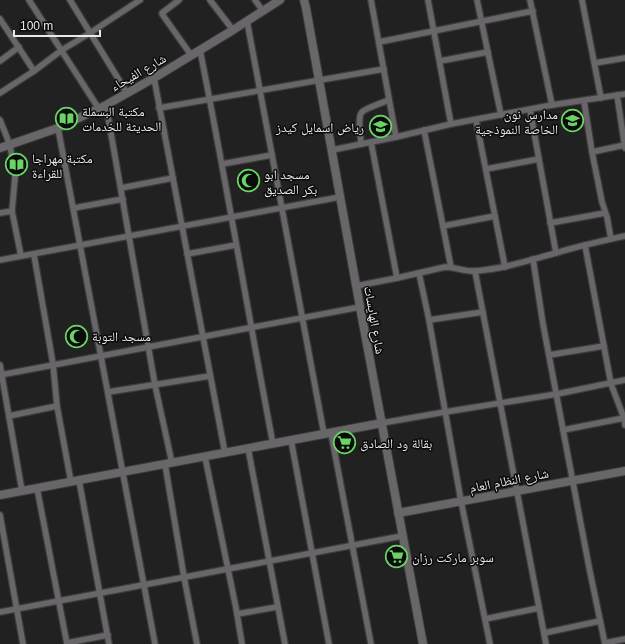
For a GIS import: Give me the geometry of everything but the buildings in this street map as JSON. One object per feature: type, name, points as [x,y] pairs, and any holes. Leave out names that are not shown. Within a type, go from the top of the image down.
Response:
[{"type":"street","points":[[29,0],[102,107],[123,199],[169,463],[184,578],[197,644]]},
{"type":"street","points":[[70,0],[127,93]]},
{"type":"street","points":[[0,93],[34,71],[62,50],[140,0]]},
{"type":"street","points":[[179,0],[162,12],[162,14],[191,54]]},
{"type":"street","points":[[210,0],[233,30]]},
{"type":"street","points":[[255,0],[263,11]]},
{"type":"street","name":"شارع الفيحاء","points":[[0,148],[58,128],[102,107],[154,78],[280,0]]},
{"type":"street","name":"شارع الهايسات","points":[[304,0],[402,536],[424,644]]},
{"type":"street","points":[[371,0],[396,137]]},
{"type":"street","points":[[428,0],[451,124]]},
{"type":"street","points":[[477,0],[501,115]]},
{"type":"street","points":[[530,0],[552,105]]},
{"type":"street","points":[[582,0],[601,98]]},
{"type":"street","points":[[379,42],[533,11]]},
{"type":"street","points":[[0,19],[34,71]]},
{"type":"street","points":[[247,21],[302,318],[352,545],[371,644]]},
{"type":"street","points":[[0,61],[19,47]]},
{"type":"street","points":[[200,50],[273,444]]},
{"type":"street","points":[[440,61],[488,52]]},
{"type":"street","points":[[595,63],[625,58]]},
{"type":"street","points":[[160,108],[384,69]]},
{"type":"street","points":[[154,78],[225,453]]},
{"type":"street","points":[[332,150],[451,124],[552,105],[625,94]]},
{"type":"street","points":[[592,152],[625,146],[616,96]]},
{"type":"street","points":[[361,144],[360,118],[362,112],[389,100]]},
{"type":"street","points":[[584,101],[592,152],[611,239]]},
{"type":"street","points":[[530,110],[556,253]]},
{"type":"street","points":[[0,120],[10,145],[15,177],[12,211],[21,256]]},
{"type":"street","points":[[476,120],[505,267]]},
{"type":"street","points":[[58,128],[155,644]]},
{"type":"street","points":[[424,130],[451,267]]},
{"type":"street","points":[[370,142],[397,278]]},
{"type":"street","points":[[222,164],[272,155]]},
{"type":"street","points":[[486,169],[539,159]]},
{"type":"street","points":[[121,188],[173,178]]},
{"type":"street","points":[[0,260],[340,197]]},
{"type":"street","points":[[74,208],[123,199]]},
{"type":"street","points":[[0,213],[12,211]]},
{"type":"street","points":[[550,223],[605,213]]},
{"type":"street","points":[[443,226],[495,216]]},
{"type":"street","points":[[356,286],[438,268],[451,267],[468,272],[505,267],[585,245],[625,236]]},
{"type":"street","points":[[187,254],[236,245]]},
{"type":"street","points":[[585,245],[612,389],[624,418],[625,425]]},
{"type":"street","points":[[34,254],[53,364],[57,406],[100,593],[109,644]]},
{"type":"street","points":[[533,259],[549,355],[605,643],[625,639]]},
{"type":"street","points":[[475,271],[546,644]]},
{"type":"street","points":[[419,273],[429,320],[461,501],[490,644]]},
{"type":"street","points":[[1,375],[360,307]]},
{"type":"street","points":[[429,320],[483,312]]},
{"type":"street","points":[[549,355],[604,346]]},
{"type":"street","points":[[0,365],[22,491]]},
{"type":"street","points":[[108,392],[210,376]]},
{"type":"street","points":[[0,495],[445,412],[557,394],[625,380]]},
{"type":"street","points":[[9,416],[57,406]]},
{"type":"street","points":[[564,430],[624,418]]},
{"type":"street","points":[[291,440],[328,644]]},
{"type":"street","points":[[248,448],[285,644]]},
{"type":"street","points":[[205,456],[242,644]]},
{"type":"street","name":"شارع النظام العام","points":[[398,513],[625,471]]},
{"type":"street","points":[[37,488],[67,643],[108,635]]},
{"type":"street","points":[[0,515],[23,644]]},
{"type":"street","points":[[0,612],[402,536]]},
{"type":"street","points":[[237,614],[277,607]]},
{"type":"street","points":[[485,619],[539,608]]},
{"type":"street","points":[[544,633],[600,621]]},
{"type":"shaded area","name":"مدارس نون الخاصة النموذجية","points":[[569,110],[570,117],[582,115],[584,126],[564,130],[560,111]]},
{"type":"place","name":"مكتبة البسملة الحديثة للخدمات","points":[[66,118]]},
{"type":"place","name":"مدارس نون الخاصة النموذجية","points":[[573,121]]},
{"type":"place","name":"رياض اسمايل كيدز","points":[[380,127]]},
{"type":"place","name":"مكتبة مهراجا للقراءة","points":[[17,165]]},
{"type":"place","name":"مسجد ابو بكر الصديق","points":[[249,181]]},
{"type":"place","name":"مسجد التوبة","points":[[77,336]]},
{"type":"place","name":"بقالة ود الصادق","points":[[345,443]]},
{"type":"place","name":"سوبر ماركت رزان","points":[[396,557]]}]
